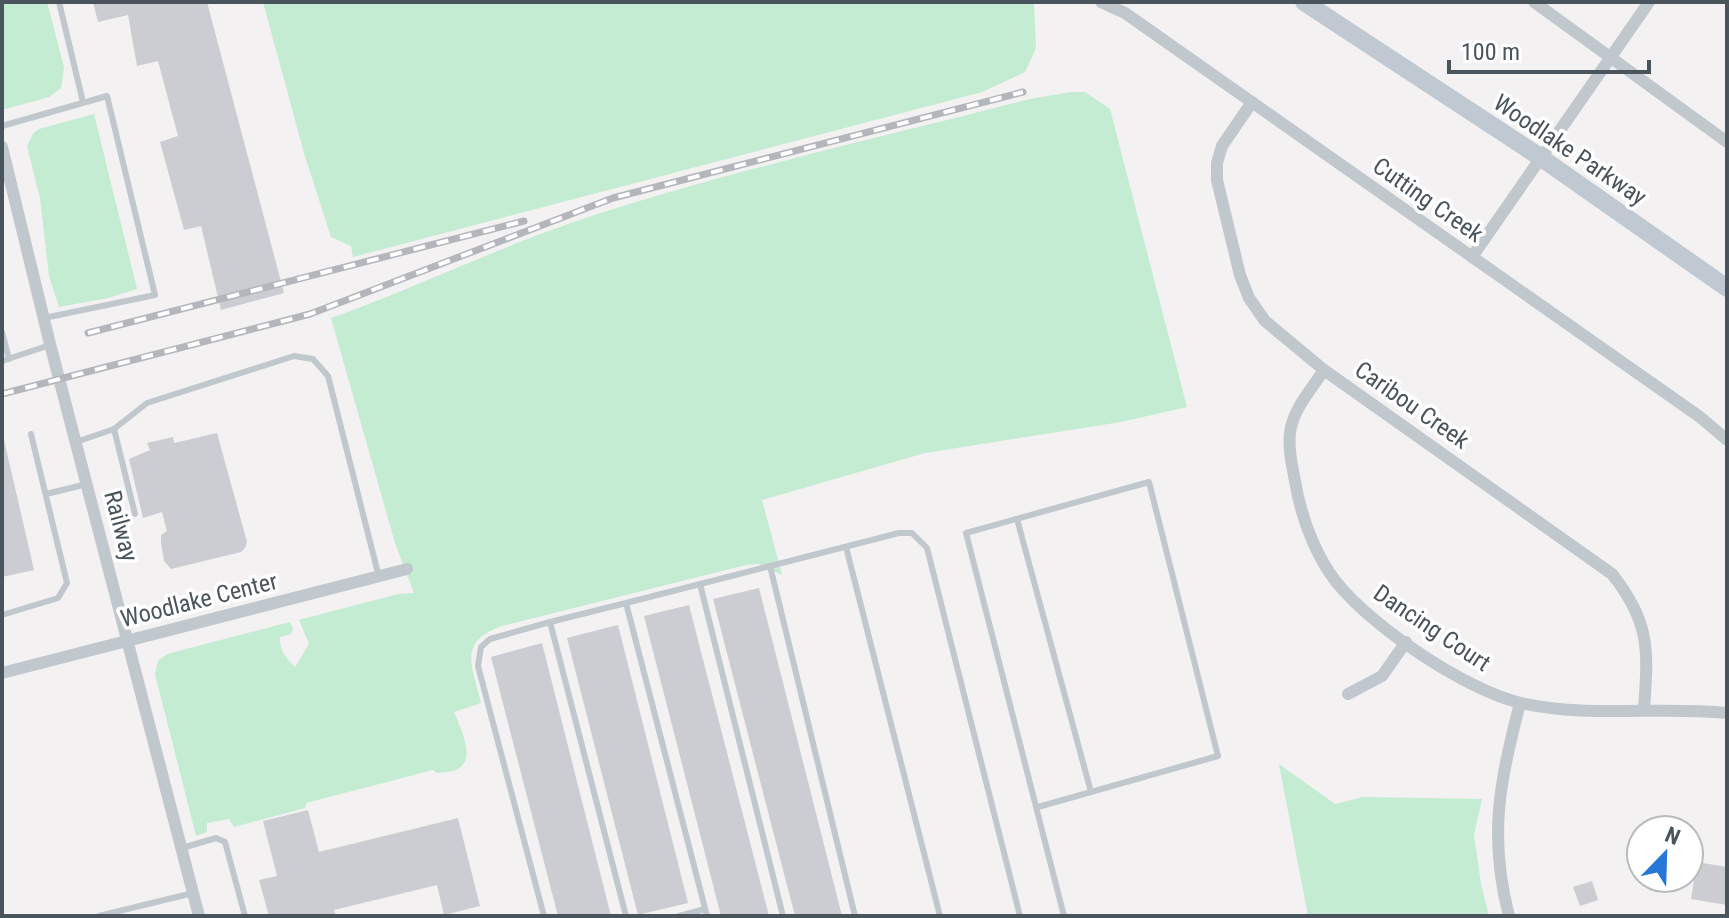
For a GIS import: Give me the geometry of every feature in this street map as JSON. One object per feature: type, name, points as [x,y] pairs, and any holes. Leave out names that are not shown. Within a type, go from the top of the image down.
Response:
[{"type":"street","name":"Cutting Creek","points":[[1101,2],[1125,13],[1700,417],[1727,440]]},
{"type":"street","name":"Woodlake Parkway","points":[[1304,2],[1540,157],[1727,288]]},
{"type":"street","points":[[1534,2],[1727,142]]},
{"type":"street","points":[[1472,257],[1649,2]]},
{"type":"street","name":"Caribou Creek","points":[[1252,102],[1222,146],[1217,163],[1217,180],[1240,275],[1249,298],[1265,321],[1324,370],[1612,574],[1636,610],[1645,635],[1648,658],[1644,710]]},
{"type":"street","name":"Railway","points":[[2,147],[50,345],[199,916]]},
{"type":"street","name":"Dancing Court","points":[[1324,370],[1301,404],[1290,429],[1290,455],[1296,490],[1313,541],[1329,572],[1350,598],[1452,674],[1488,692],[1520,703],[1556,708],[1727,713]]},
{"type":"street","name":"Woodlake Center","points":[[2,673],[407,569]]},
{"type":"street","points":[[1348,694],[1382,676],[1406,642]]},
{"type":"street","points":[[1509,916],[1499,878],[1496,846],[1502,776],[1520,703]]},
{"type":"lane","points":[[59,2],[83,102]]},
{"type":"lane","points":[[2,126],[107,96],[155,295],[44,318]]},
{"type":"lane","points":[[2,332],[6,360],[50,345]]},
{"type":"lane","points":[[76,442],[114,429],[147,403],[294,356],[313,359],[328,376],[379,577]]},
{"type":"lane","points":[[114,429],[135,514]]},
{"type":"lane","points":[[2,615],[58,598],[67,583],[31,434]]},
{"type":"lane","points":[[1038,807],[1218,756],[1149,482],[966,533],[1064,916]]},
{"type":"lane","points":[[46,494],[87,484]]},
{"type":"lane","points":[[1017,519],[1091,792]]},
{"type":"lane","points":[[544,916],[478,666],[481,647],[490,639],[550,622],[899,533],[912,533],[927,548],[1020,916]]},
{"type":"lane","points":[[846,547],[940,916]]},
{"type":"lane","points":[[770,566],[855,916]]},
{"type":"lane","points":[[700,584],[783,916]]},
{"type":"lane","points":[[626,603],[706,913],[679,916]]},
{"type":"lane","points":[[550,622],[626,916]]},
{"type":"lane","points":[[182,848],[216,838],[225,842],[245,916]]},
{"type":"lane","points":[[99,916],[193,892]]},
{"type":"green space","points":[[2,2],[47,2],[64,67],[61,88],[49,97],[2,110]]},
{"type":"green space","points":[[263,2],[1034,2],[1036,48],[1025,72],[982,92],[353,257],[351,246],[331,237],[304,153]]},
{"type":"green space","points":[[1085,92],[1110,109],[1187,407],[1121,422],[925,453],[762,500],[782,575],[759,564],[746,565],[502,626],[478,640],[471,657],[481,703],[454,712],[467,751],[466,759],[456,770],[437,773],[433,770],[306,803],[305,808],[234,827],[229,819],[207,823],[207,832],[196,836],[155,674],[158,661],[167,654],[290,622],[293,628],[291,634],[280,637],[280,641],[284,654],[295,667],[309,644],[299,620],[398,594],[414,593],[395,543],[331,318],[538,235],[625,206],[798,157],[1030,99]]},
{"type":"green space","points":[[94,114],[137,289],[59,307],[49,276],[40,198],[27,146],[39,129]]},
{"type":"green space","points":[[1279,764],[1335,804],[1363,797],[1482,799],[1474,835],[1489,916],[1308,916]]},
{"type":"building","points":[[93,2],[207,2],[284,293],[221,310],[201,226],[184,230],[160,142],[178,136],[158,61],[137,66],[128,15],[98,22]]},
{"type":"building","points":[[2,431],[34,570],[2,577]]},
{"type":"building","points":[[217,433],[247,542],[245,548],[241,552],[171,569],[164,561],[161,542],[161,535],[167,531],[162,512],[143,518],[129,459],[150,450],[147,443],[173,437],[174,443]]},
{"type":"building","points":[[759,588],[842,916],[795,916],[713,599]]},
{"type":"building","points":[[689,605],[769,916],[721,916],[644,616]]},
{"type":"building","points":[[618,625],[688,903],[638,915],[567,638]]},
{"type":"building","points":[[542,643],[611,916],[558,916],[491,657]]},
{"type":"building","points":[[308,810],[319,852],[458,818],[480,906],[444,915],[437,885],[334,910],[336,916],[269,916],[259,880],[277,876],[263,821]]},
{"type":"building","points":[[1705,863],[1727,867],[1727,905],[1691,899],[1692,894],[1705,894]]},
{"type":"building","points":[[1592,881],[1598,900],[1580,906],[1573,887]]},
{"type":"railway","points":[[2,394],[310,314],[613,198],[1023,92]]},
{"type":"railway","points":[[88,333],[524,221]]}]
